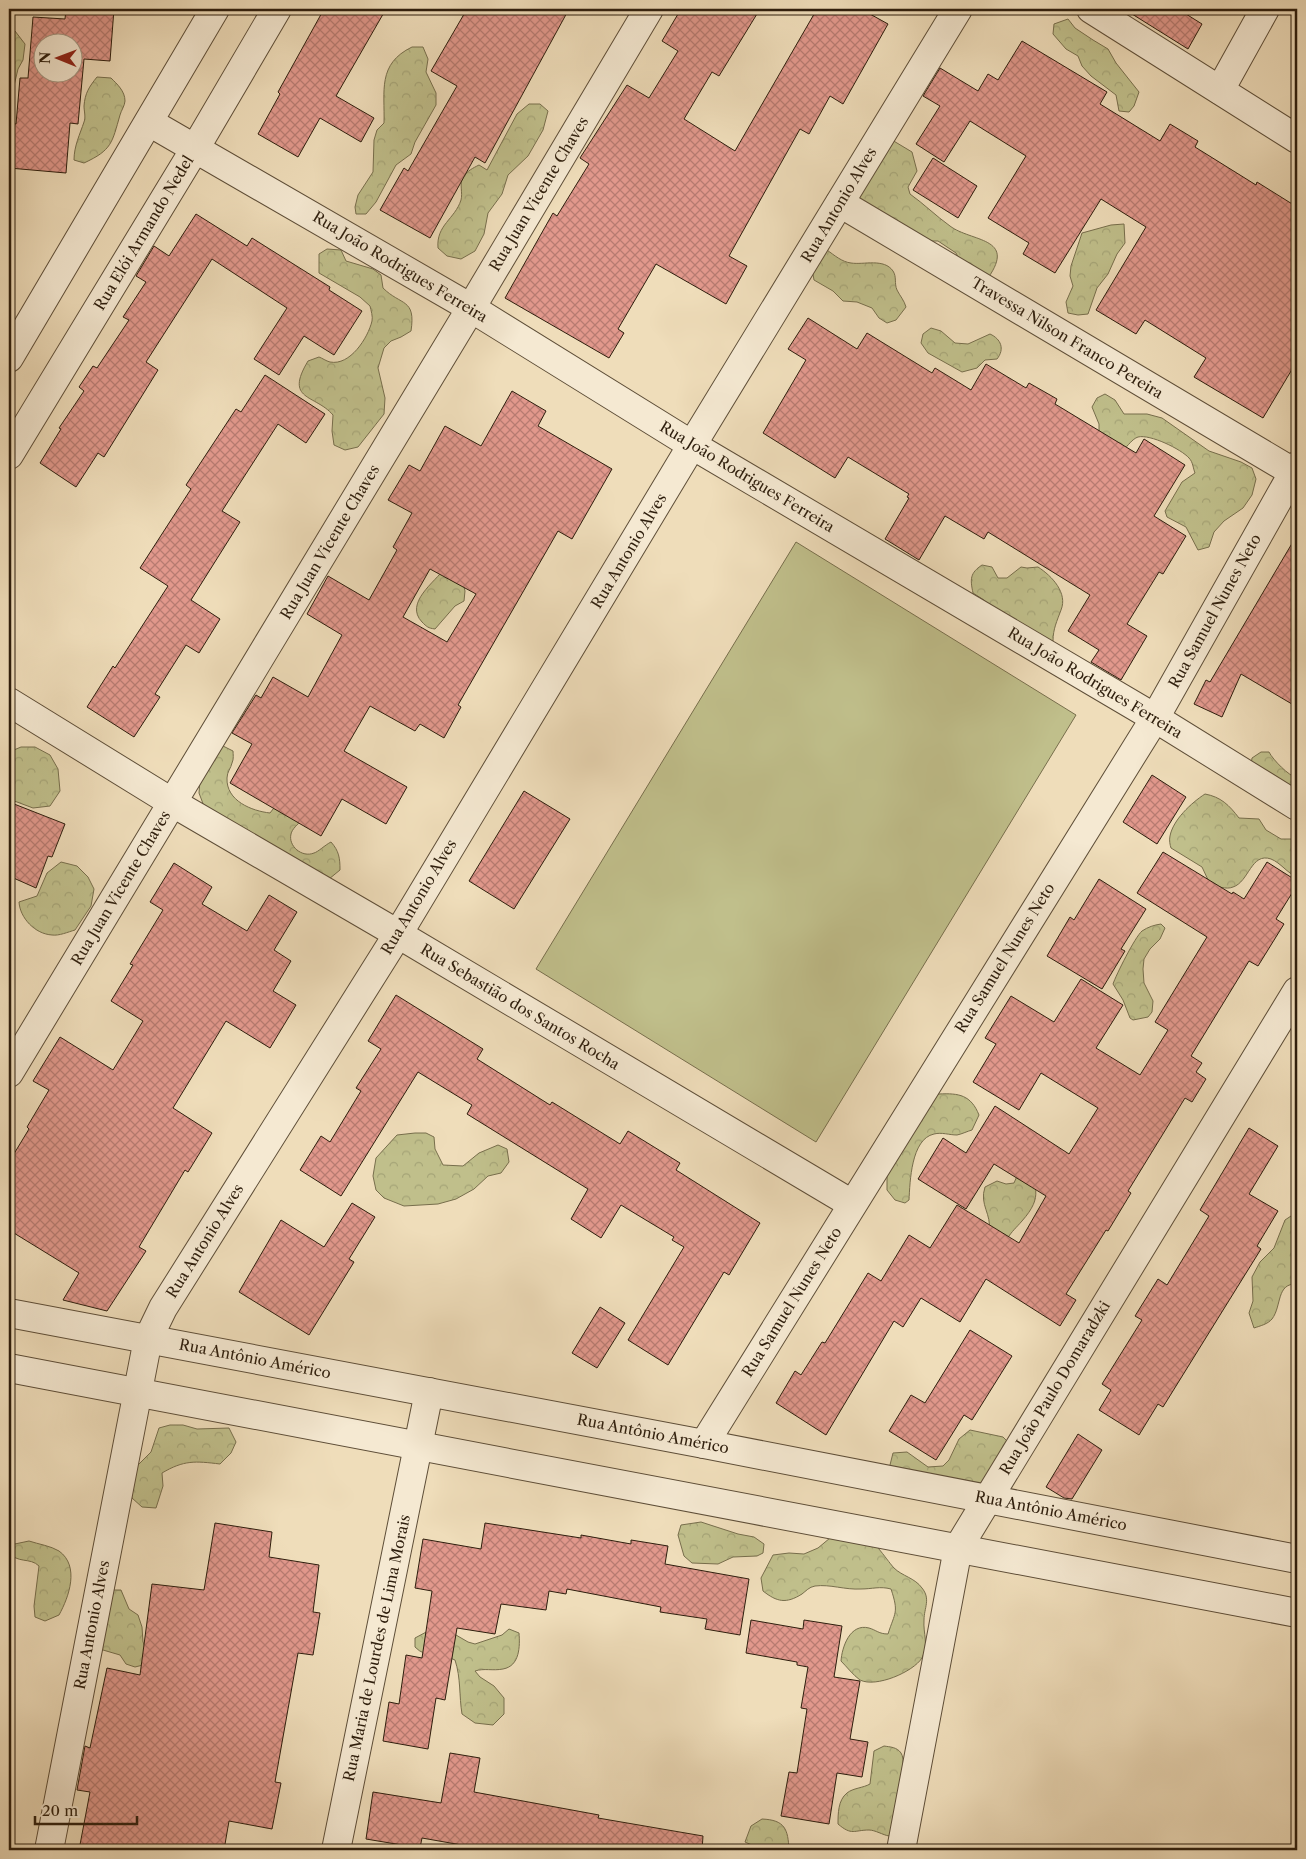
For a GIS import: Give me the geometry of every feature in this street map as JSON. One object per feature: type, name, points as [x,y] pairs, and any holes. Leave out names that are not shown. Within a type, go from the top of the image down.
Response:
[{"type":"street","points":[[9,358],[216,9]]},
{"type":"street","name":"Rua Elói Armando Nedel","points":[[9,455],[196,147],[277,9]]},
{"type":"street","name":"Rua Juan Vicente Chaves","points":[[9,1073],[471,308],[649,9]]},
{"type":"street","name":"Rua Antonio Alves","points":[[49,1850],[148,1339],[163,1308],[398,934],[692,445],[958,9]]},
{"type":"street","points":[[1091,9],[1297,139]]},
{"type":"street","points":[[1220,90],[1265,9]]},
{"type":"street","name":"Rua João Rodrigues Ferreira","points":[[149,122],[196,147],[471,308],[692,445],[1155,718],[1297,806]]},
{"type":"street","name":"Travessa Nilson Franco Pereira","points":[[840,203],[1295,469]]},
{"type":"street","name":"Rua Samuel Nunes Neto","points":[[704,1444],[1155,718],[1295,469]]},
{"type":"street","name":"Rua Sebastião dos Santos Rocha","points":[[9,702],[173,803],[398,934],[852,1204]]},
{"type":"street","name":"Rua João Paulo Domaradzki","points":[[901,1850],[958,1548],[1297,991]]},
{"type":"street","name":"Rua Antônio Américo","points":[[9,1313],[704,1444],[1297,1559]]},
{"type":"street","points":[[9,1368],[1297,1613]]},
{"type":"street","name":"Rua Maria de Lourdes de Lima Morais","points":[[336,1850],[429,1392]]},
{"type":"green space","points":[[1068,19],[1075,28],[1108,49],[1116,63],[1139,92],[1134,106],[1129,112],[1119,111],[1116,95],[1091,76],[1082,66],[1078,56],[1066,49],[1053,34],[1054,24]]},
{"type":"green space","points":[[15,31],[25,44],[23,60],[18,69],[9,100],[9,33]]},
{"type":"green space","points":[[412,47],[423,47],[428,59],[426,72],[436,93],[436,105],[415,142],[411,154],[396,165],[376,202],[366,214],[356,214],[355,207],[358,195],[373,172],[374,140],[377,130],[384,123],[384,89],[388,70],[401,54]]},
{"type":"green space","points":[[97,77],[111,78],[122,91],[125,103],[110,145],[100,154],[84,163],[74,160],[75,150],[85,120],[85,97]]},
{"type":"green space","points":[[529,104],[540,104],[548,111],[543,130],[528,156],[508,175],[502,194],[488,213],[484,234],[475,251],[461,259],[447,256],[438,248],[438,240],[440,233],[461,200],[461,182],[463,177],[468,171],[479,165],[487,170],[517,114]]},
{"type":"green space","points":[[892,140],[912,152],[917,171],[908,187],[910,194],[950,226],[988,243],[994,248],[997,255],[996,265],[988,278],[959,259],[956,253],[938,241],[929,241],[856,202]]},
{"type":"green space","points":[[1124,224],[1125,243],[1117,254],[1108,274],[1097,288],[1088,314],[1068,313],[1066,302],[1073,286],[1070,276],[1071,266],[1082,233],[1111,225]]},
{"type":"green space","points":[[327,249],[341,250],[346,261],[373,269],[381,275],[383,288],[406,304],[411,313],[412,320],[411,331],[391,341],[384,348],[378,368],[385,398],[384,414],[358,447],[345,450],[334,445],[332,431],[333,415],[326,408],[305,395],[299,383],[301,374],[308,361],[319,357],[330,362],[337,362],[351,355],[367,335],[372,321],[370,306],[360,297],[319,273],[319,254]]},
{"type":"green space","points":[[827,250],[848,262],[879,263],[893,271],[897,290],[906,307],[896,320],[887,323],[879,318],[872,308],[857,302],[843,301],[833,291],[814,280],[811,263]]},
{"type":"green space","points":[[931,328],[941,331],[955,343],[968,344],[990,334],[999,341],[1001,352],[997,359],[985,360],[977,368],[962,372],[928,353],[921,343],[923,334]]},
{"type":"green space","points":[[1105,394],[1115,400],[1124,414],[1147,414],[1162,418],[1209,451],[1241,462],[1252,468],[1256,479],[1252,495],[1243,508],[1224,521],[1214,532],[1209,547],[1198,550],[1186,527],[1167,517],[1165,511],[1182,482],[1195,473],[1190,460],[1185,454],[1173,447],[1150,438],[1138,437],[1123,450],[1099,431],[1099,424],[1092,407],[1097,398]]},
{"type":"green space","points":[[796,542],[1076,715],[816,1142],[536,969]]},
{"type":"green space","points":[[982,565],[992,567],[998,578],[1007,578],[1021,567],[1038,567],[1053,580],[1060,591],[1063,604],[1054,629],[1053,641],[1046,645],[988,607],[984,600],[973,593],[972,577],[975,571]]},
{"type":"green space","points":[[445,568],[462,577],[465,591],[464,601],[455,606],[433,629],[422,622],[417,615],[417,608],[423,593]]},
{"type":"green space","points":[[223,746],[233,751],[233,760],[227,778],[228,786],[235,799],[248,807],[270,813],[277,804],[301,821],[291,834],[294,847],[305,854],[309,854],[316,852],[331,842],[336,848],[340,870],[329,879],[205,809],[199,793],[200,780],[214,749]]},
{"type":"green space","points":[[21,747],[35,747],[50,755],[58,769],[60,791],[50,806],[33,808],[9,799],[9,752]]},
{"type":"green space","points":[[1261,752],[1269,752],[1282,767],[1297,778],[1297,799],[1251,765],[1252,758]]},
{"type":"green space","points":[[1205,794],[1216,797],[1224,802],[1239,818],[1259,819],[1266,830],[1281,839],[1297,839],[1297,877],[1275,861],[1264,858],[1254,863],[1243,880],[1233,887],[1224,888],[1210,884],[1202,867],[1171,848],[1170,841],[1172,830],[1179,818],[1194,802]]},
{"type":"green space","points":[[61,862],[77,866],[88,877],[94,889],[91,906],[75,930],[52,935],[40,932],[29,924],[22,914],[19,902],[37,896],[47,873]]},
{"type":"green space","points":[[1161,924],[1165,928],[1160,939],[1150,949],[1144,959],[1144,983],[1153,1001],[1152,1012],[1148,1017],[1133,1020],[1130,1018],[1123,1000],[1113,984],[1126,956],[1142,931]]},
{"type":"green space","points":[[939,1094],[953,1094],[968,1099],[979,1115],[972,1130],[957,1135],[937,1133],[926,1138],[916,1152],[913,1162],[909,1200],[905,1203],[895,1200],[887,1190],[887,1171],[926,1097]]},
{"type":"green space","points":[[426,1133],[434,1137],[435,1149],[443,1165],[463,1166],[479,1153],[498,1145],[507,1149],[509,1162],[501,1173],[488,1176],[474,1189],[456,1199],[438,1204],[404,1206],[384,1198],[376,1190],[373,1176],[376,1158],[397,1135]]},
{"type":"green space","points":[[1024,1160],[1032,1177],[1036,1191],[1035,1198],[1029,1212],[1007,1239],[989,1231],[989,1219],[984,1204],[985,1187],[997,1181],[1006,1184],[1014,1183]]},
{"type":"green space","points":[[1297,1212],[1297,1284],[1290,1285],[1282,1291],[1272,1319],[1264,1325],[1254,1328],[1249,1313],[1253,1301],[1252,1277],[1260,1262],[1274,1248],[1285,1220]]},
{"type":"green space","points":[[170,1425],[183,1425],[197,1429],[229,1428],[236,1442],[231,1453],[220,1464],[190,1462],[162,1473],[163,1486],[156,1508],[142,1507],[132,1498],[129,1485],[135,1468],[151,1452],[159,1428]]},
{"type":"green space","points":[[970,1430],[1003,1437],[1007,1441],[980,1491],[889,1469],[893,1453],[907,1452],[928,1467],[943,1466],[949,1460],[959,1439]]},
{"type":"green space","points":[[701,1522],[754,1537],[764,1544],[763,1553],[757,1556],[733,1557],[718,1564],[692,1563],[684,1556],[678,1535],[681,1525]]},
{"type":"green space","points":[[836,1533],[856,1533],[869,1539],[894,1568],[916,1582],[925,1592],[927,1600],[924,1620],[924,1653],[922,1658],[911,1668],[894,1677],[875,1682],[860,1680],[841,1661],[848,1637],[857,1629],[862,1627],[869,1628],[888,1634],[895,1608],[891,1589],[815,1586],[796,1597],[786,1600],[773,1598],[763,1591],[761,1578],[773,1555],[804,1554],[818,1548]]},
{"type":"green space","points":[[29,1541],[59,1551],[65,1557],[71,1573],[69,1591],[63,1608],[59,1615],[45,1621],[35,1617],[34,1606],[39,1566],[35,1563],[16,1558],[9,1552],[10,1545]]},
{"type":"green space","points":[[114,1590],[121,1590],[129,1609],[138,1615],[146,1649],[143,1665],[135,1667],[126,1664],[120,1655],[103,1650],[93,1643],[108,1596]]},
{"type":"green space","points":[[509,1629],[519,1633],[518,1655],[513,1664],[503,1669],[475,1671],[480,1677],[494,1686],[504,1698],[504,1714],[493,1725],[475,1723],[462,1714],[455,1660],[419,1651],[415,1647],[415,1638],[430,1630],[456,1635],[475,1644],[502,1635]]},
{"type":"green space","points":[[884,1746],[898,1750],[903,1759],[900,1794],[889,1836],[871,1830],[853,1832],[847,1830],[838,1824],[839,1807],[842,1799],[849,1791],[870,1784],[874,1751]]},
{"type":"green space","points":[[762,1819],[776,1821],[784,1827],[788,1836],[789,1850],[752,1850],[754,1846],[745,1842],[751,1826]]},
{"type":"building","points":[[66,9],[114,9],[110,61],[84,59],[82,81],[82,32],[32,32],[32,82],[82,82],[78,124],[70,123],[66,173],[9,168],[9,123],[16,124],[20,78],[28,78],[33,17],[65,19]]},
{"type":"building","points":[[324,9],[386,9],[336,96],[374,118],[361,142],[320,118],[298,157],[258,134],[280,94],[278,92]]},
{"type":"building","points":[[467,9],[569,9],[485,163],[475,157],[430,238],[380,210],[404,168],[408,171],[457,86],[431,71]]},
{"type":"building","points":[[681,9],[760,9],[719,76],[712,72],[684,119],[735,151],[817,9],[861,9],[888,24],[843,104],[830,96],[809,134],[800,129],[729,256],[747,266],[726,304],[656,264],[618,329],[624,333],[609,358],[505,298],[553,213],[557,216],[589,164],[580,158],[627,85],[649,98],[678,51],[662,41]]},
{"type":"building","points":[[1124,9],[1178,9],[1202,24],[1188,49]]},
{"type":"building","points":[[1022,41],[1107,92],[1100,104],[1160,141],[1170,124],[1198,141],[1195,147],[1256,185],[1257,182],[1297,207],[1297,361],[1263,418],[1194,377],[1206,358],[1145,320],[1136,334],[1096,310],[1146,227],[1101,199],[1055,273],[1023,254],[1029,243],[988,218],[1026,156],[970,121],[944,162],[916,144],[940,106],[923,96],[940,68],[978,91],[988,74],[998,80]]},
{"type":"building","points":[[933,158],[977,186],[958,218],[913,190]]},
{"type":"building","points":[[196,214],[247,246],[252,238],[330,287],[329,290],[362,311],[334,355],[304,336],[279,375],[254,359],[287,308],[212,259],[146,362],[158,370],[104,457],[98,453],[76,487],[40,463],[61,429],[59,428],[84,391],[79,387],[93,366],[97,368],[129,320],[123,317],[146,282],[136,276],[154,246],[169,256]]},
{"type":"building","points":[[808,318],[857,349],[867,333],[932,373],[935,368],[971,390],[986,364],[1026,388],[1029,383],[1057,399],[1055,404],[1136,453],[1144,439],[1185,465],[1154,516],[1186,536],[1163,574],[1159,572],[1127,624],[1147,636],[1121,680],[1091,662],[1099,650],[1068,631],[1090,595],[988,532],[984,539],[945,516],[919,560],[885,539],[909,498],[907,497],[909,494],[848,457],[835,478],[763,433],[806,360],[788,349]]},
{"type":"building","points":[[265,375],[325,414],[306,443],[278,424],[222,511],[240,522],[191,600],[220,619],[199,653],[186,645],[155,694],[160,697],[134,737],[87,707],[113,666],[115,668],[168,586],[140,568],[191,489],[186,485],[236,409],[241,412]]},
{"type":"building","points":[[512,391],[546,411],[538,426],[612,469],[572,539],[558,531],[458,705],[461,707],[444,738],[420,724],[415,731],[370,706],[344,751],[407,787],[386,824],[342,799],[321,836],[230,783],[252,744],[232,733],[256,695],[261,698],[273,677],[308,697],[342,635],[307,614],[328,576],[369,600],[397,550],[393,547],[412,513],[388,500],[409,465],[420,471],[445,426],[481,446]],"holes":[[[430,569],[476,594],[447,642],[403,617]]]},
{"type":"building","points":[[1297,535],[1297,707],[1241,674],[1222,717],[1194,704],[1206,680],[1210,682]]},
{"type":"building","points":[[1152,775],[1186,797],[1157,844],[1123,822]]},
{"type":"building","points":[[524,791],[570,819],[514,909],[469,881]]},
{"type":"building","points":[[9,802],[65,824],[52,857],[48,856],[36,888],[9,876]]},
{"type":"building","points":[[1163,852],[1232,894],[1233,892],[1244,899],[1267,862],[1297,881],[1297,885],[1276,919],[1284,924],[1258,966],[1249,961],[1191,1056],[1202,1063],[1196,1072],[1206,1079],[1192,1102],[1185,1098],[1128,1191],[1131,1193],[1108,1231],[1106,1230],[1066,1294],[1076,1300],[1060,1326],[986,1279],[960,1322],[921,1298],[903,1327],[894,1321],[826,1435],[776,1403],[795,1371],[801,1375],[822,1342],[825,1343],[868,1273],[881,1281],[909,1235],[930,1248],[957,1205],[1019,1243],[1046,1196],[994,1164],[966,1209],[918,1179],[943,1138],[966,1153],[995,1106],[1069,1154],[1098,1108],[1041,1073],[1019,1110],[973,1082],[996,1044],[985,1038],[1011,996],[1054,1022],[1081,979],[1123,1005],[1096,1048],[1140,1075],[1168,1030],[1155,1022],[1207,937],[1137,893]]},
{"type":"building","points":[[174,863],[212,887],[202,904],[247,931],[269,895],[297,912],[274,950],[291,961],[273,991],[296,1005],[270,1048],[226,1021],[173,1108],[212,1133],[188,1172],[185,1170],[139,1247],[146,1251],[107,1311],[63,1300],[79,1273],[9,1230],[9,1162],[49,1090],[33,1081],[60,1037],[113,1070],[143,1021],[111,1001],[133,965],[130,964],[163,910],[150,902]]},
{"type":"building","points":[[1099,879],[1146,909],[1121,949],[1125,951],[1102,989],[1047,956],[1070,917],[1074,920]]},
{"type":"building","points":[[396,995],[483,1049],[477,1059],[550,1105],[552,1102],[620,1144],[628,1131],[680,1163],[676,1170],[760,1223],[729,1275],[724,1272],[668,1365],[628,1340],[684,1247],[672,1240],[674,1237],[621,1205],[601,1238],[571,1219],[588,1189],[467,1114],[472,1105],[418,1072],[341,1196],[300,1170],[321,1136],[330,1142],[361,1091],[356,1088],[381,1049],[368,1041]]},
{"type":"building","points":[[1249,1128],[1278,1146],[1249,1194],[1278,1211],[1257,1246],[1261,1249],[1163,1407],[1158,1404],[1139,1435],[1099,1410],[1111,1390],[1102,1384],[1142,1320],[1135,1316],[1158,1279],[1167,1285],[1209,1216],[1200,1210]]},
{"type":"building","points":[[352,1203],[375,1217],[349,1259],[354,1262],[309,1335],[239,1292],[281,1220],[324,1247]]},
{"type":"building","points":[[600,1307],[625,1323],[597,1368],[572,1353]]},
{"type":"building","points":[[970,1330],[1012,1356],[972,1420],[964,1415],[936,1460],[889,1431],[911,1395],[925,1403]]},
{"type":"building","points":[[1078,1434],[1102,1450],[1072,1499],[1064,1498],[1046,1487]]},
{"type":"building","points":[[215,1523],[272,1532],[269,1557],[319,1565],[313,1612],[320,1613],[313,1655],[298,1653],[275,1782],[281,1783],[272,1829],[229,1821],[224,1850],[79,1850],[90,1792],[77,1790],[85,1746],[90,1748],[107,1668],[140,1675],[152,1584],[204,1590]]},
{"type":"building","points":[[485,1523],[581,1538],[581,1535],[631,1544],[631,1540],[668,1546],[665,1564],[749,1579],[740,1635],[705,1629],[707,1619],[660,1612],[661,1607],[567,1589],[566,1594],[549,1591],[546,1610],[501,1604],[495,1634],[457,1628],[445,1700],[436,1698],[428,1749],[383,1741],[389,1702],[399,1704],[406,1655],[422,1658],[432,1591],[415,1588],[423,1539],[481,1549]]},
{"type":"building","points":[[751,1620],[803,1629],[804,1620],[842,1626],[834,1677],[860,1681],[850,1739],[868,1742],[862,1777],[837,1773],[829,1824],[781,1816],[789,1772],[797,1773],[807,1709],[801,1708],[808,1667],[797,1665],[797,1662],[746,1653]]},
{"type":"building","points":[[450,1753],[480,1758],[474,1792],[599,1815],[598,1818],[703,1836],[702,1850],[490,1850],[422,1838],[420,1848],[366,1839],[373,1792],[441,1803]]}]
